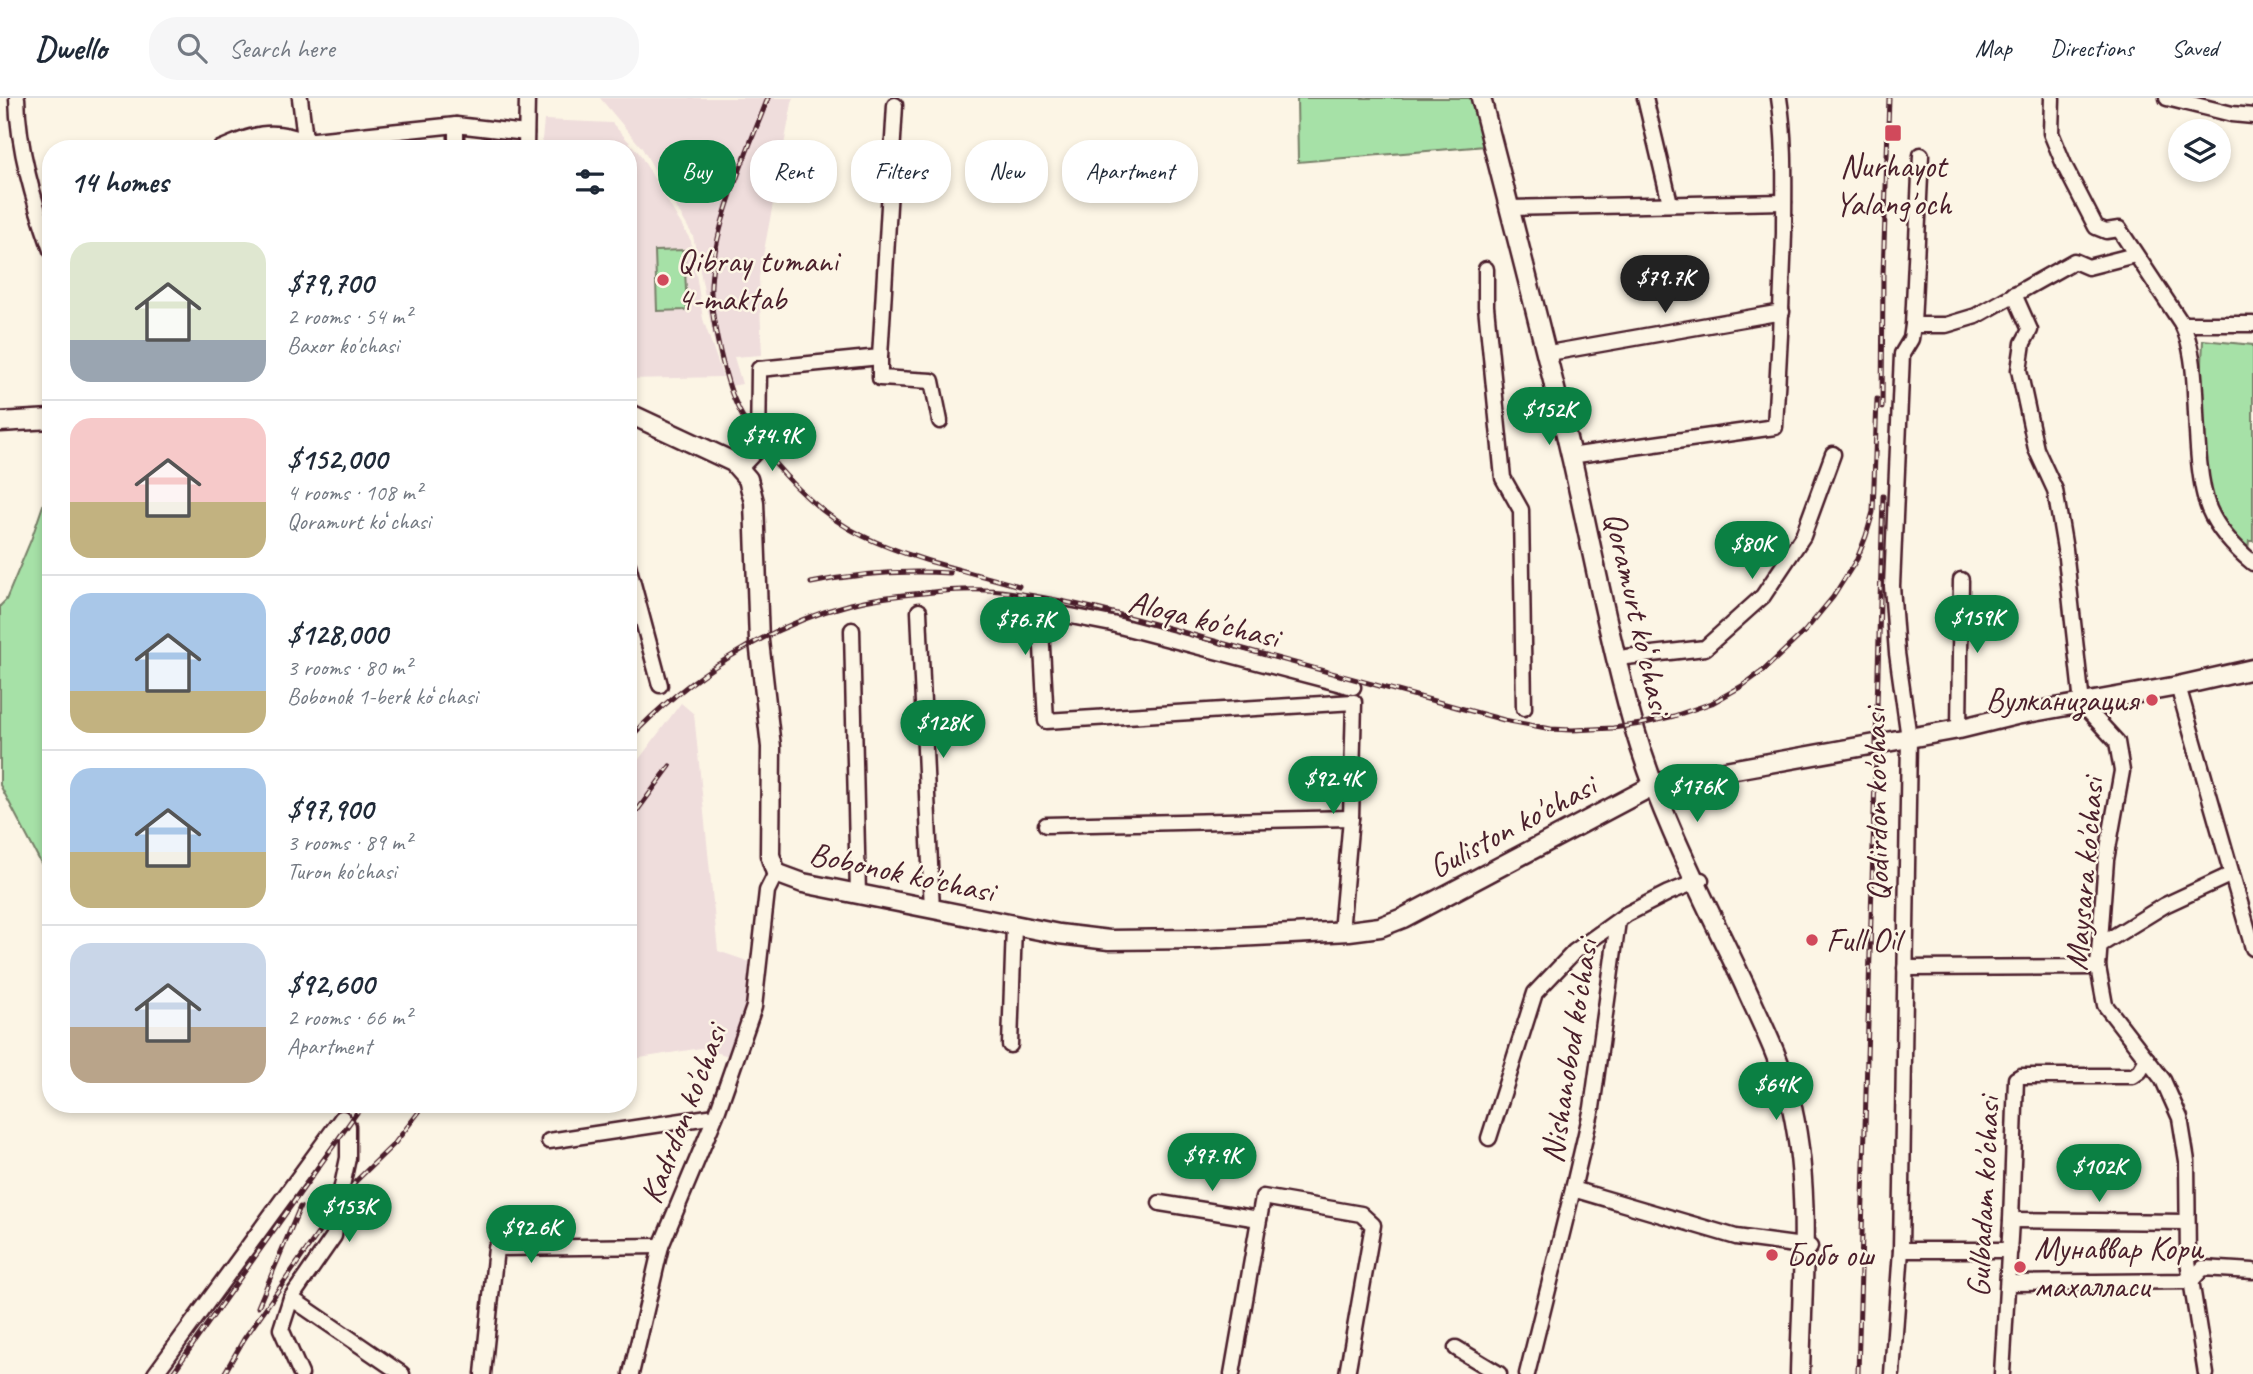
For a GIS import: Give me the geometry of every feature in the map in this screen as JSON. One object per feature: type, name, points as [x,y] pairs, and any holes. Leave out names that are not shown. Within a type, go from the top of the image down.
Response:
[{"type":"main road","name":"Qoramurt koʻchasi","points":[[1481,98],[1555,352],[1655,784]]},
{"type":"main road","name":"Qoramurt koʻchasi","points":[[1487,98],[1617,662],[1655,784],[1698,881],[1760,1003],[1793,1085],[1806,1159],[1805,1374]]},
{"type":"main road","points":[[637,417],[725,457],[740,468]]},
{"type":"main road","points":[[0,422],[42,420]]},
{"type":"main road","name":"Bobonok ko'chasi","points":[[740,468],[748,479],[752,492],[759,640],[771,747],[770,855],[776,873],[796,882],[1070,936],[1127,940],[1341,932]]},
{"type":"main road","name":"Guliston ko'chasi","points":[[1341,932],[1380,927],[1403,918],[1655,784],[1959,729],[2016,715],[2178,686],[2253,669]]},
{"type":"main road","name":"Qoramurt koʻchasi","points":[[1800,1374],[1806,1246]]},
{"type":"street","points":[[17,98],[18,120],[42,225]]},
{"type":"street","points":[[300,98],[305,140]]},
{"type":"street","points":[[526,140],[527,98]]},
{"type":"street","points":[[1645,98],[1670,203]]},
{"type":"street","points":[[1577,455],[1775,426],[1782,312],[1784,202],[1783,122],[1779,98]]},
{"type":"street","points":[[2052,98],[2051,133],[2096,227],[2106,231],[2119,229],[2182,324],[2189,339],[2199,459],[2208,506],[2235,548],[2253,563]]},
{"type":"street","points":[[2167,98],[2253,117]]},
{"type":"street","points":[[895,104],[880,378],[932,381],[940,421]]},
{"type":"street","points":[[344,140],[456,125],[526,133]]},
{"type":"street","points":[[456,125],[456,140]]},
{"type":"street","points":[[241,140],[250,136],[285,133],[297,140]]},
{"type":"street","name":"Qodirdon ko'chasi","points":[[1892,1374],[1901,1250],[1909,738],[1897,653],[1892,586],[1902,354],[1911,339],[1913,325],[1921,155]]},
{"type":"street","points":[[1512,208],[1784,202]]},
{"type":"street","points":[[1913,325],[1937,326],[1961,321],[1991,309],[2074,261],[2088,267],[2135,255]]},
{"type":"street","points":[[1486,269],[1486,306],[1503,478],[1521,510],[1524,708]]},
{"type":"street","points":[[2014,294],[2030,330],[2023,344],[2019,370],[2036,449],[2055,490],[2065,549],[2082,704]]},
{"type":"street","points":[[1555,352],[1782,312]]},
{"type":"street","points":[[2182,324],[2253,324]]},
{"type":"street","points":[[752,492],[758,449],[759,369],[880,357]]},
{"type":"street","points":[[740,468],[758,449]]},
{"type":"street","points":[[1626,657],[1705,648],[1763,596],[1803,536],[1833,454]]},
{"type":"street","points":[[1959,729],[1961,580]]},
{"type":"street","points":[[637,599],[660,685]]},
{"type":"street","name":"Aloqa ko'chasi","points":[[1350,818],[1354,702],[1046,721],[1040,610],[1112,624],[1353,687]]},
{"type":"street","points":[[919,611],[932,910]]},
{"type":"street","points":[[852,630],[858,895]]},
{"type":"street","points":[[2178,686],[2253,948]]},
{"type":"street","name":"Maysara ko'chasi","points":[[2082,704],[2117,742],[2122,771],[2106,860],[2098,967],[2105,1004],[2164,1080],[2180,1118],[2187,1161],[2191,1281],[2206,1374]]},
{"type":"street","points":[[1046,825],[1350,818],[1341,932]]},
{"type":"street","name":"Kadrdon ko'chasi","points":[[631,1374],[661,1246],[715,1116],[754,1007],[767,891],[776,873]]},
{"type":"street","points":[[2100,945],[2165,905],[2232,874]]},
{"type":"street","points":[[1489,1138],[1535,993],[1574,952],[1618,921],[1668,893],[1698,881]]},
{"type":"street","name":"Nishanobod ko'chasi","points":[[1527,1374],[1592,1108],[1618,921]]},
{"type":"street","points":[[1010,1045],[1014,926]]},
{"type":"street","points":[[1905,968],[2098,967]]},
{"type":"street","name":"Gulbadam ko'chasi","points":[[2002,1374],[2018,1077],[2133,1076],[2140,1071],[2147,1059]]},
{"type":"street","points":[[549,1141],[715,1116]]},
{"type":"street","points":[[155,1374],[342,1118],[348,1126],[348,1158],[334,1236],[291,1298],[281,1329],[301,1374]]},
{"type":"street","name":"Nishanobod ko'chasi","points":[[1573,1189],[1736,1237],[1806,1246]]},
{"type":"street","points":[[1232,1374],[1263,1197],[1361,1214],[1373,1225],[1347,1374]]},
{"type":"street","points":[[1160,1203],[1259,1219]]},
{"type":"street","points":[[2011,1220],[2187,1222]]},
{"type":"street","points":[[484,1374],[496,1248],[661,1246]]},
{"type":"street","points":[[1901,1250],[2010,1250]]},
{"type":"street","points":[[2008,1283],[2191,1281],[2203,1268],[2253,1271]]},
{"type":"street","points":[[291,1298],[402,1374]]},
{"type":"street","points":[[1456,1348],[1499,1374]]},
{"type":"shaded area","points":[[600,98],[793,98],[785,140],[750,140],[750,203],[773,203],[759,277],[762,355],[734,357],[742,384],[731,386],[714,341],[693,236],[674,203],[736,203],[736,140],[658,140],[658,176],[637,140]]},
{"type":"shaded area","name":"Qibray tumani 4-maktab","points":[[544,120],[612,123],[627,140],[542,140]]},
{"type":"shaded area","name":"Qibray tumani 4-maktab","points":[[637,151],[658,185],[658,203],[669,203],[691,241],[703,319],[723,377],[637,379]]},
{"type":"shaded area","points":[[681,703],[694,714],[718,951],[753,963],[749,1006],[729,1056],[701,1048],[637,1059],[637,762]]},
{"type":"green space","points":[[1297,98],[1474,98],[1485,146],[1298,162]]},
{"type":"green space","points":[[684,250],[687,310],[657,311],[655,251]]},
{"type":"green space","points":[[2203,340],[2253,345],[2253,541],[2249,541],[2248,551],[2231,538],[2219,520],[2210,498],[2202,444]]},
{"type":"green space","points":[[42,508],[42,865],[0,785],[0,606],[6,600]]},
{"type":"railway","points":[[768,98],[725,214],[713,262],[711,285],[713,315],[721,356],[732,394],[742,415],[786,476],[843,525],[901,552],[1019,586]]},
{"type":"railway","points":[[1882,408],[1889,98]]},
{"type":"railway","points":[[637,731],[702,675],[789,625],[820,613],[869,600],[966,590],[1008,592],[1092,608],[1504,720],[1551,729],[1613,728],[1674,716],[1712,703],[1764,670],[1805,631],[1833,597],[1857,559],[1873,512],[1877,399]]},
{"type":"railway","points":[[1858,1374],[1883,496]]},
{"type":"railway","points":[[811,583],[880,573],[950,573]]},
{"type":"railway","points":[[637,811],[670,766]]},
{"type":"railway","points":[[172,1374],[357,1113]]},
{"type":"railway","points":[[224,1374],[244,1339],[338,1205],[356,1181],[395,1143],[418,1113]]},
{"type":"railway","points":[[258,1307],[300,1207]]},
{"type":"place","name":"Nurhayot Yalang'och","points":[[1893,133]]},
{"type":"place","name":"Qibray tumani 4-maktab","points":[[663,280]]},
{"type":"place","name":"Вулканизация","points":[[2152,700]]},
{"type":"place","name":"Full Oil","points":[[1812,940]]},
{"type":"place","name":"Бобо ош","points":[[1772,1255]]},
{"type":"place","name":"Мунаввар Кори махалласи","points":[[2020,1267]]}]
